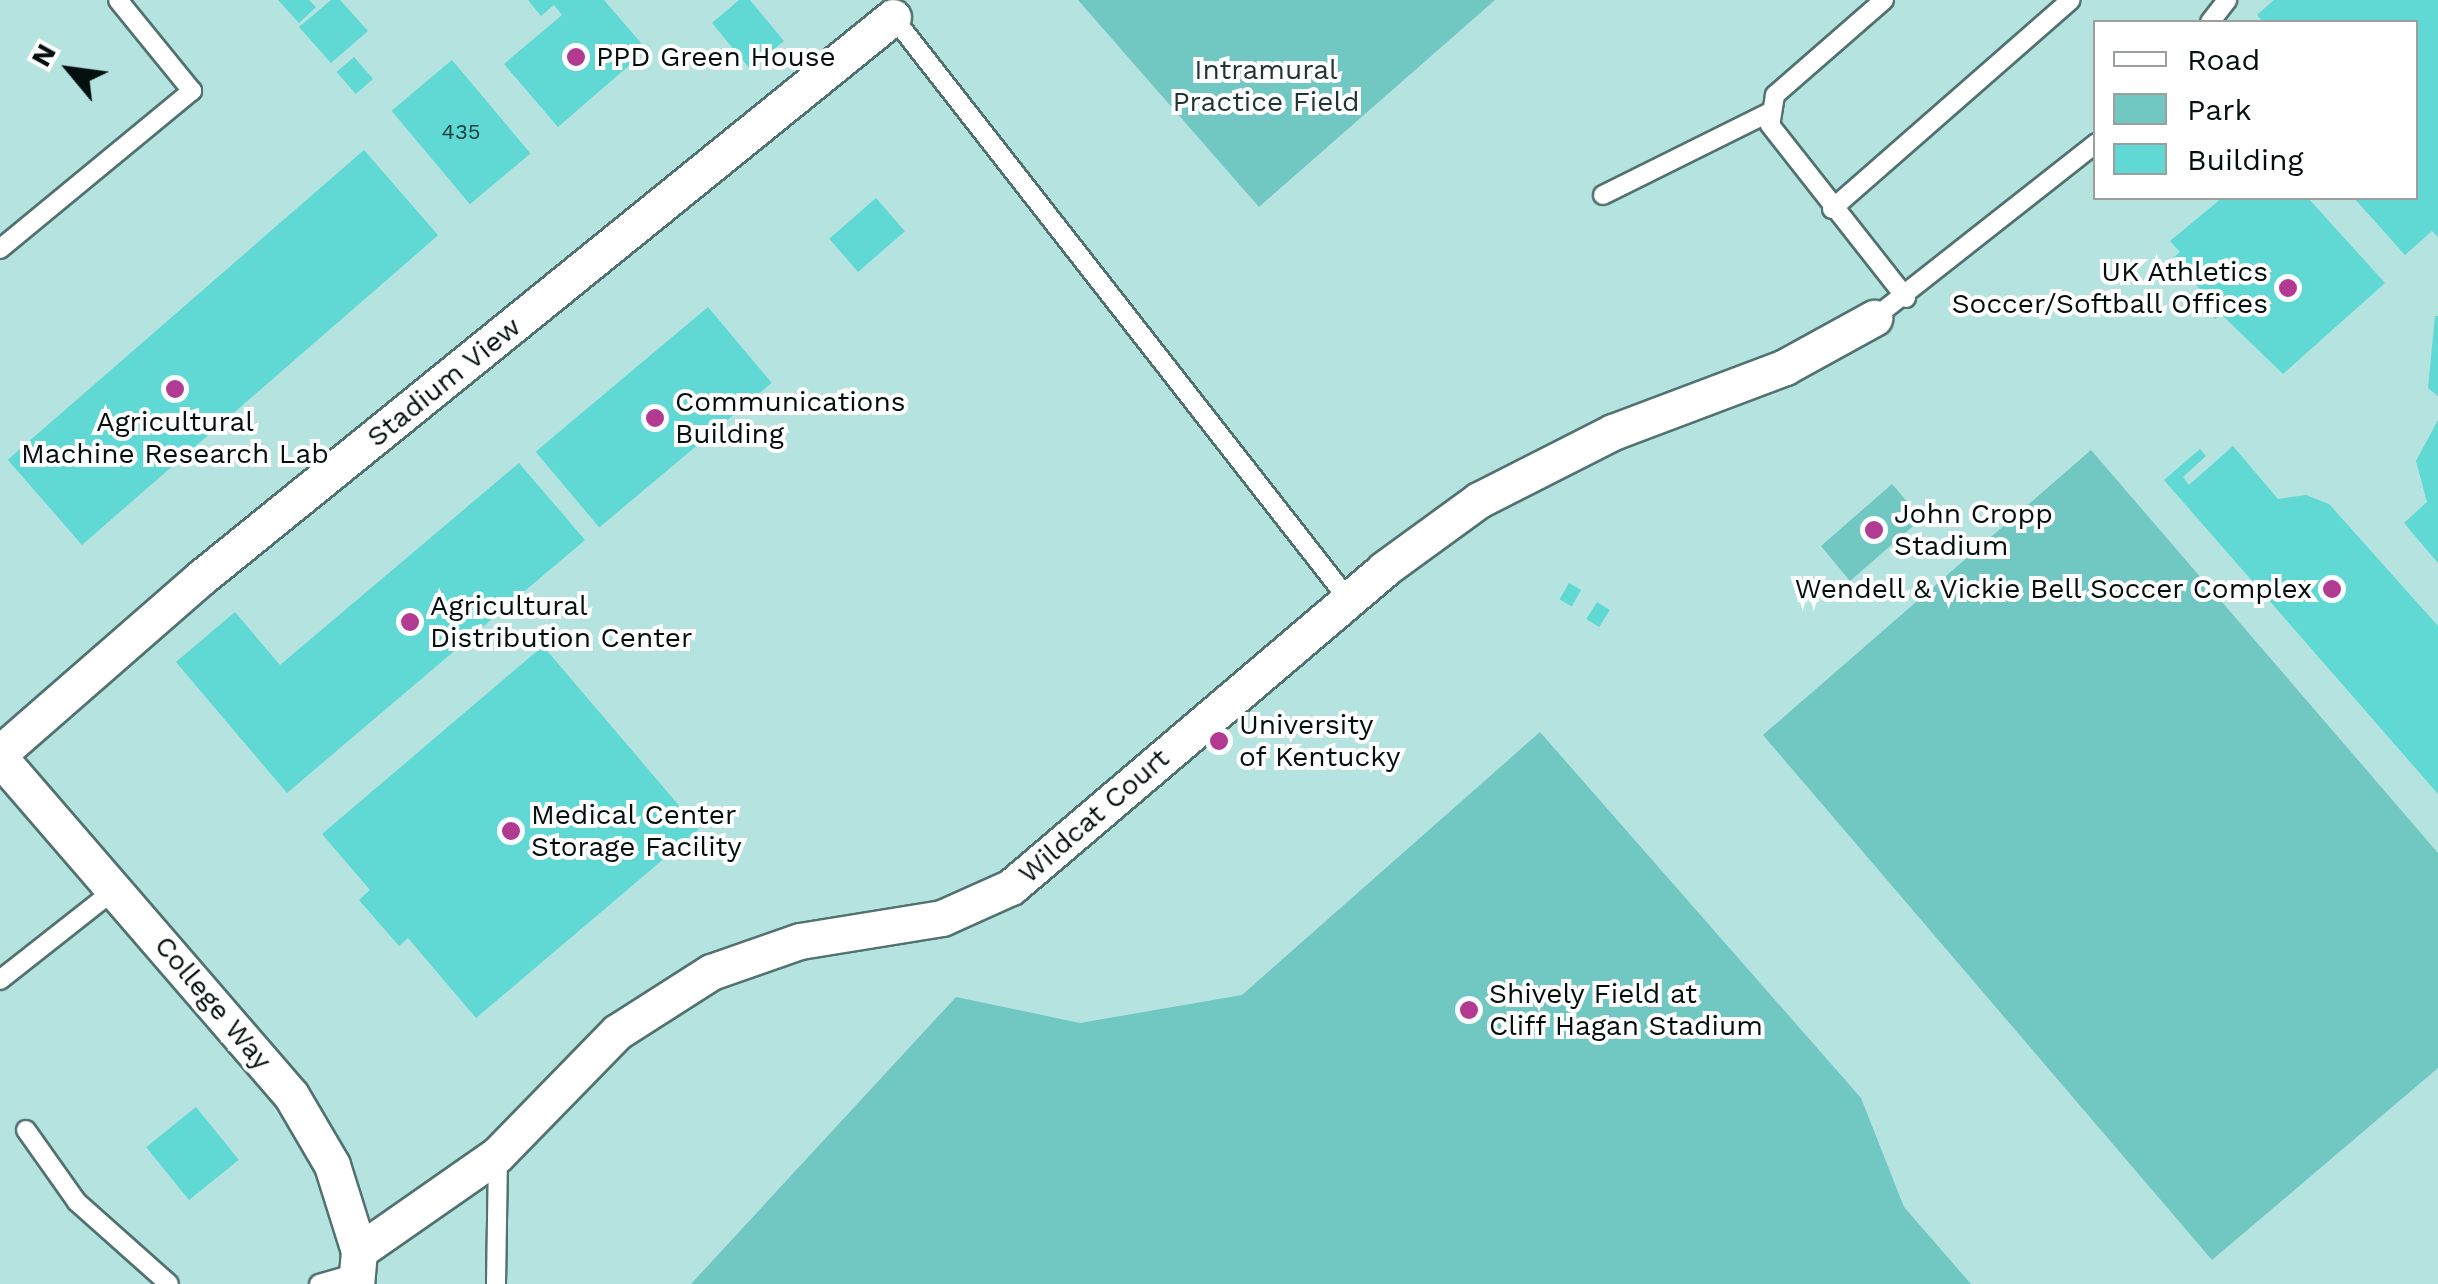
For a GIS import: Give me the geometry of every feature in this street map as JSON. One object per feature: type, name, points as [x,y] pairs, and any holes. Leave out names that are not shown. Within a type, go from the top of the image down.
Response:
[{"type":"street","name":"Stadium View","points":[[0,756],[204,576],[893,17]]},
{"type":"street","name":"Wildcat Court","points":[[357,1269],[498,1154],[617,1032],[711,972],[800,941],[942,918],[1011,888],[1348,599],[1524,473],[1785,367],[1874,318]]},
{"type":"street","name":"College Way","points":[[0,756],[291,1095],[332,1164],[357,1269]]},
{"type":"lane","points":[[0,248],[192,91],[118,0]]},
{"type":"lane","points":[[1884,0],[1775,95],[1770,112],[1778,142],[1906,298]]},
{"type":"lane","points":[[1832,208],[2071,0]]},
{"type":"lane","points":[[2212,20],[2227,0]]},
{"type":"lane","points":[[893,17],[1348,599]]},
{"type":"lane","points":[[1603,194],[1770,112]]},
{"type":"lane","points":[[1874,318],[1906,298],[2093,145]]},
{"type":"lane","points":[[0,980],[117,888]]},
{"type":"lane","points":[[26,1130],[77,1202],[169,1284]]},
{"type":"lane","points":[[496,1284],[498,1154]]},
{"type":"lane","points":[[319,1284],[357,1269]]},
{"type":"shaded area","name":"University of Kentucky","points":[[0,0],[2438,0],[2438,1284],[0,1284]]},
{"type":"green space","name":"Intramural Practice Field","points":[[1078,0],[1495,0],[1259,207]]},
{"type":"green space","points":[[2091,450],[2438,853],[2438,1068],[2212,1260],[1763,735]]},
{"type":"green space","name":"John Cropp Stadium","points":[[1892,484],[1915,511],[1922,507],[1927,514],[1850,581],[1821,546]]},
{"type":"green space","name":"Shively Field at Cliff Hagan Stadium","points":[[1540,732],[1861,1098],[1904,1207],[1971,1284],[691,1284],[956,997],[1080,1023],[1242,995]]},
{"type":"building","points":[[278,0],[309,0],[316,7],[299,23]]},
{"type":"building","points":[[331,0],[340,0],[368,31],[331,63],[299,27]]},
{"type":"building","name":"PPD Green House","points":[[528,0],[604,0],[647,50],[558,127],[504,64],[562,15],[554,5],[541,16]]},
{"type":"building","points":[[739,0],[750,0],[784,41],[750,69],[712,23]]},
{"type":"building","points":[[2274,0],[2438,0],[2438,237],[2432,231],[2405,255],[2356,200],[2418,200],[2418,20],[2261,20],[2257,15]]},
{"type":"building","points":[[354,57],[373,79],[356,94],[337,72]]},
{"type":"building","points":[[452,60],[530,153],[470,204],[391,111]]},
{"type":"building","name":"Agricultural Machine Research Lab","points":[[364,150],[438,235],[82,545],[8,460]]},
{"type":"building","points":[[876,198],[905,231],[858,272],[829,239]]},
{"type":"building","name":"UK Athletics Soccer/Softball Offices","points":[[2220,200],[2310,200],[2385,283],[2283,374],[2221,314],[2215,319],[2198,300],[2204,294],[2173,258],[2180,252],[2170,241]]},
{"type":"building","name":"Communications Building","points":[[708,307],[772,383],[599,527],[536,452]]},
{"type":"building","points":[[2438,316],[2438,396],[2428,388]]},
{"type":"building","points":[[2438,420],[2438,563],[2404,523],[2427,502],[2416,461]]},
{"type":"building","name":"Wendell & Vickie Bell Soccer Complex","points":[[2233,446],[2278,499],[2306,495],[2329,504],[2438,626],[2438,794],[2164,480],[2200,449],[2206,456],[2183,477],[2189,485]]},
{"type":"building","name":"Agricultural Distribution Center","points":[[519,463],[585,540],[287,793],[176,662],[235,612],[280,665]]},
{"type":"building","points":[[1569,583],[1581,590],[1572,606],[1560,599]]},
{"type":"building","points":[[1597,602],[1610,610],[1599,627],[1586,619]]},
{"type":"building","name":"Medical Center Storage Facility","points":[[543,646],[699,829],[476,1018],[408,938],[399,946],[359,900],[370,890],[322,834]]},
{"type":"building","points":[[196,1107],[239,1160],[189,1200],[146,1147]]},
{"type":"place","name":"PPD Green House","points":[[576,57]]},
{"type":"place","name":"UK Athletics Soccer/Softball Offices","points":[[2288,288]]},
{"type":"place","name":"Agricultural Machine Research Lab","points":[[175,389]]},
{"type":"place","name":"Communications Building","points":[[655,418]]},
{"type":"place","name":"John Cropp Stadium","points":[[1874,530]]},
{"type":"place","name":"Wendell & Vickie Bell Soccer Complex","points":[[2332,589]]},
{"type":"place","name":"Agricultural Distribution Center","points":[[410,622]]},
{"type":"place","name":"University of Kentucky","points":[[1219,741]]},
{"type":"place","name":"Medical Center Storage Facility","points":[[511,831]]},
{"type":"place","name":"Shively Field at Cliff Hagan Stadium","points":[[1469,1010]]}]
